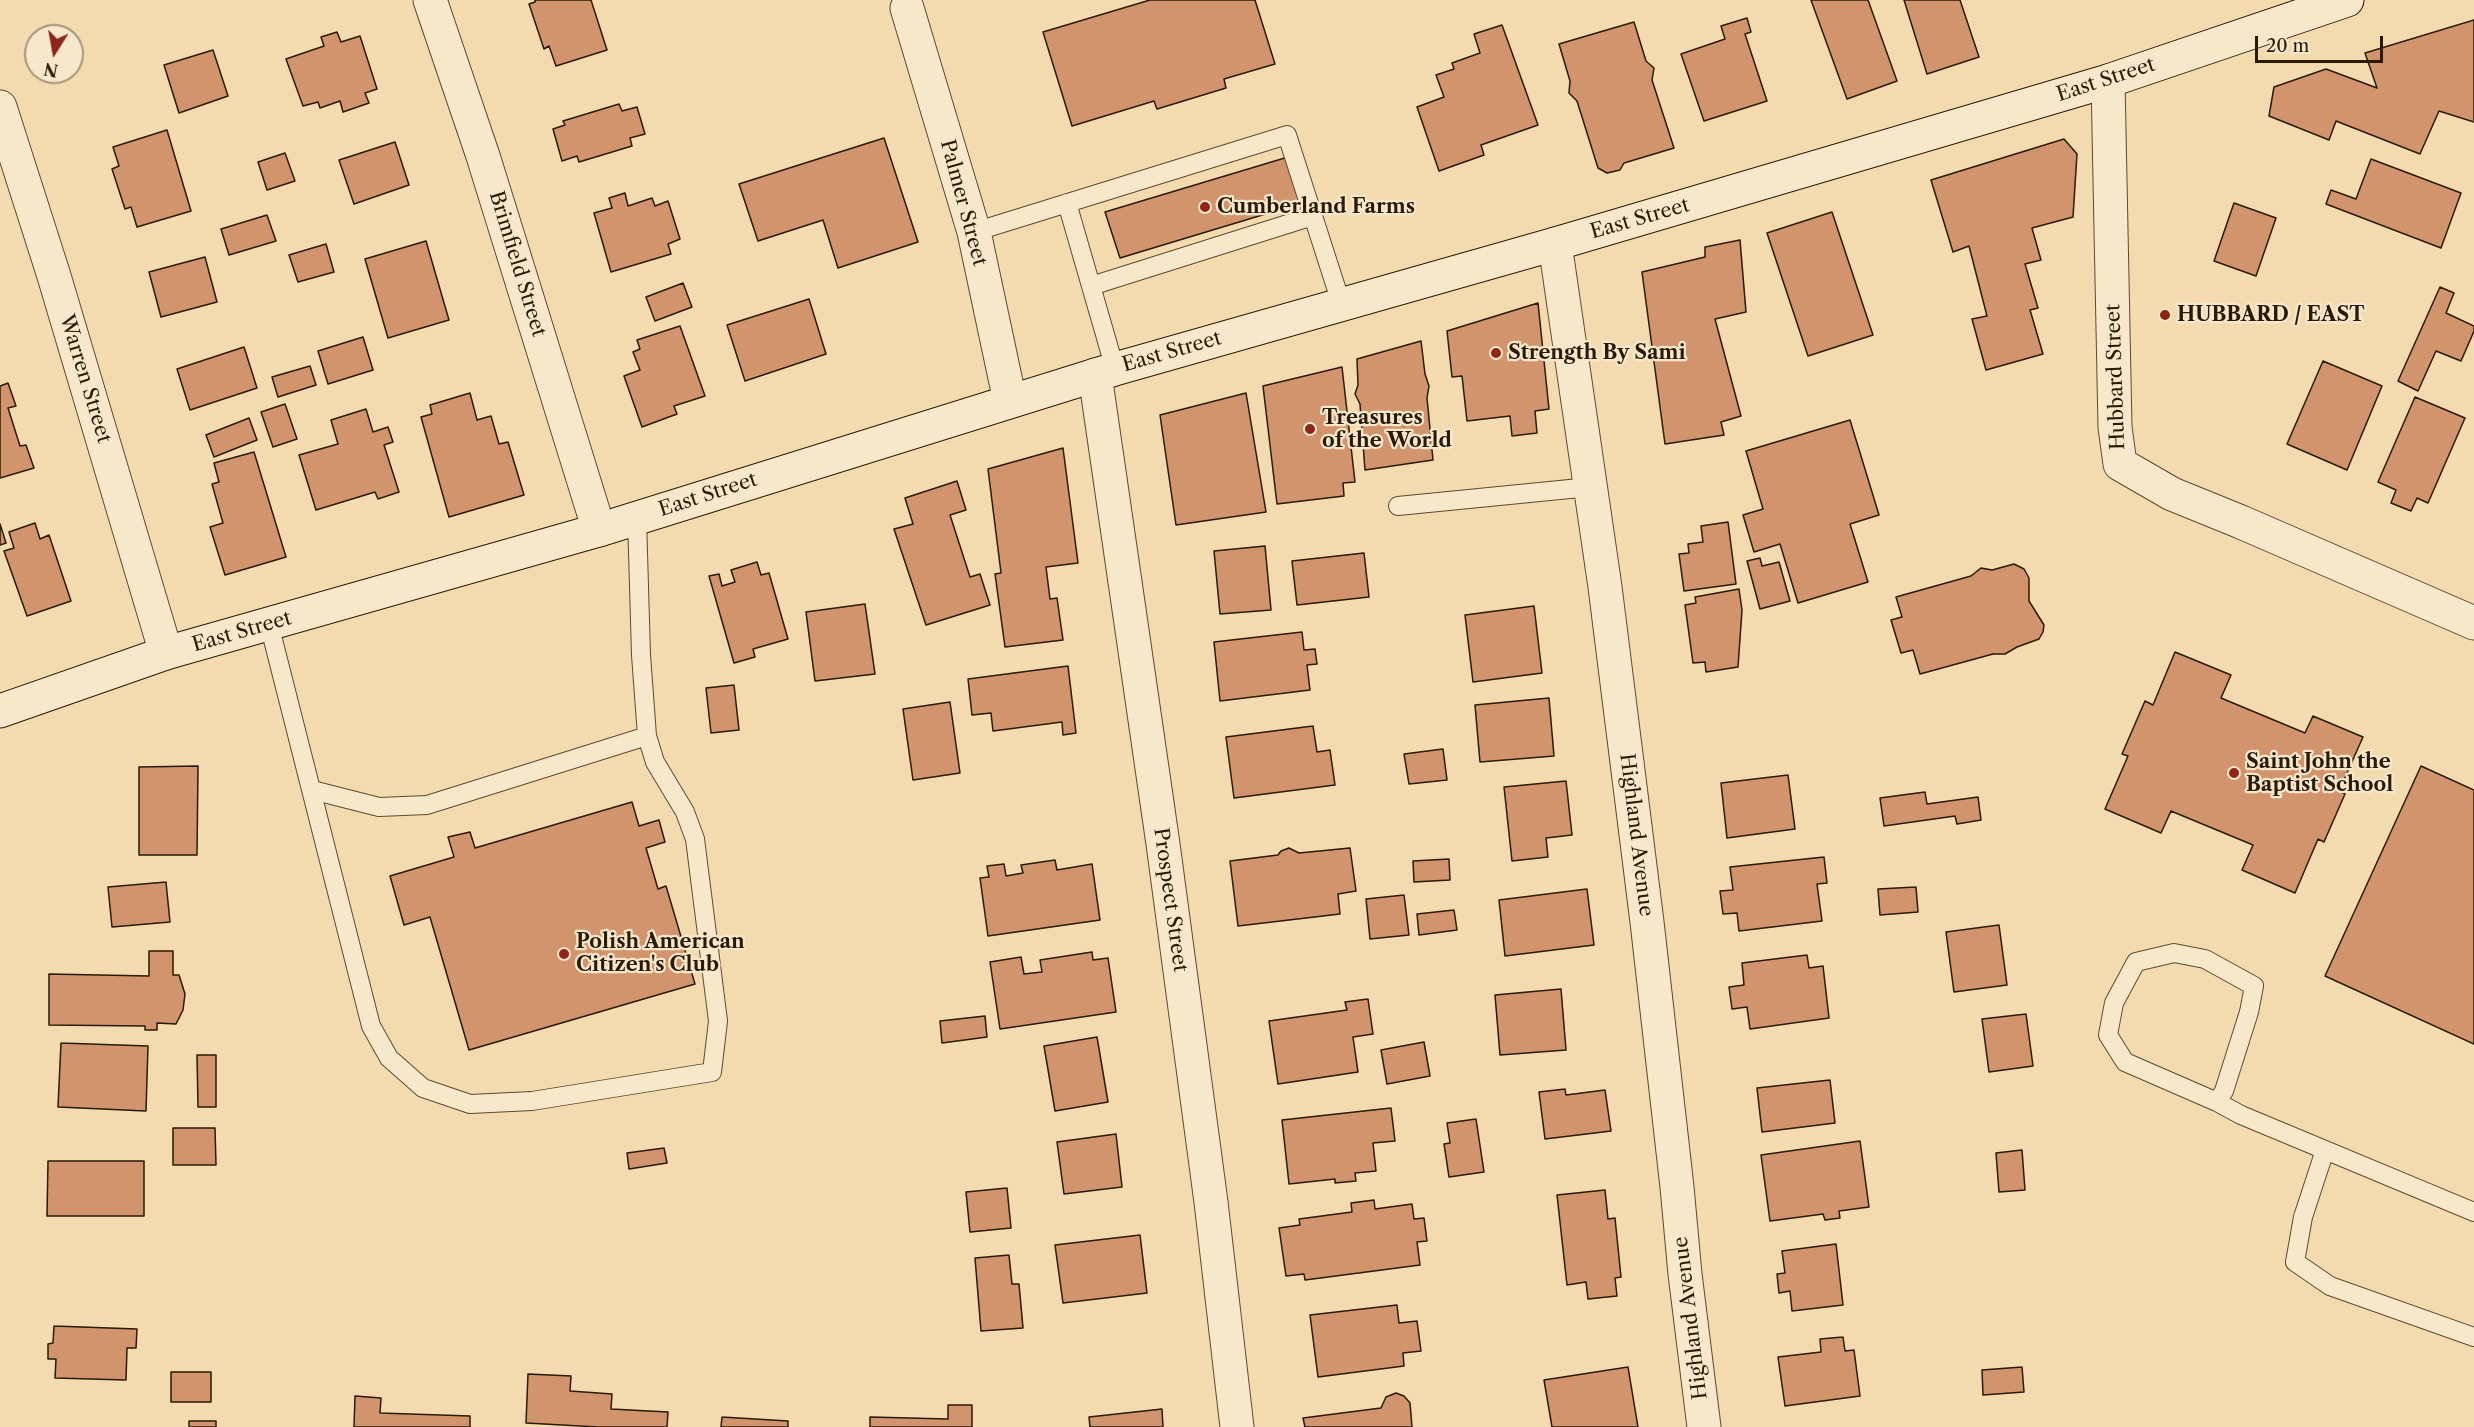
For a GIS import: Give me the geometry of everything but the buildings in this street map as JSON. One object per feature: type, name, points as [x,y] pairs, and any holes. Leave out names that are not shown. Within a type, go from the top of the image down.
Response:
[{"type":"street","name":"Brimfield Street","points":[[429,0],[483,156],[600,530]]},
{"type":"street","name":"East Street","points":[[0,711],[166,653],[600,530],[1105,372],[1555,244],[2108,81],[2347,0]]},
{"type":"street","name":"Palmer Street","points":[[907,8],[974,232],[1010,401]]},
{"type":"street","name":"Hubbard Street","points":[[2108,81],[2115,427],[2120,464],[2172,494],[2474,624]]},
{"type":"street","name":"Warren Street","points":[[0,106],[54,276],[166,653]]},
{"type":"street","name":"Highland Avenue","points":[[1555,244],[1590,487],[1647,922],[1704,1427]]},
{"type":"street","name":"Prospect Street","points":[[1105,372],[1167,879],[1211,1202],[1238,1427]]},
{"type":"lane","points":[[974,232],[1287,135],[1341,303]]},
{"type":"lane","points":[[1067,203],[1091,286],[1105,372]]},
{"type":"lane","points":[[1091,286],[1313,216]]},
{"type":"lane","points":[[1398,506],[1590,487]]},
{"type":"lane","points":[[269,624],[371,1026],[389,1058],[423,1088],[470,1104],[532,1101],[712,1072],[718,1021],[695,839],[685,812],[655,762],[647,736],[641,655],[637,518]]},
{"type":"lane","points":[[312,790],[379,807],[427,805],[647,736]]},
{"type":"lane","points":[[2217,1101],[2224,1091],[2249,1012],[2254,986],[2205,959],[2174,953],[2136,962],[2114,1004],[2108,1035],[2125,1062],[2217,1101],[2241,1115],[2474,1212]]},
{"type":"lane","points":[[2325,1150],[2303,1217],[2295,1262],[2330,1286],[2474,1337]]},
{"type":"place","name":"Cumberland Farms","points":[[1205,207]]},
{"type":"place","name":"HUBBARD / EAST","points":[[2165,315]]},
{"type":"place","name":"Strength By Sami","points":[[1496,353]]},
{"type":"place","name":"Treasures of the World","points":[[1310,429]]},
{"type":"place","name":"Saint John the Baptist School","points":[[2234,773]]},
{"type":"place","name":"Polish American Citizen's Club","points":[[564,954]]}]
